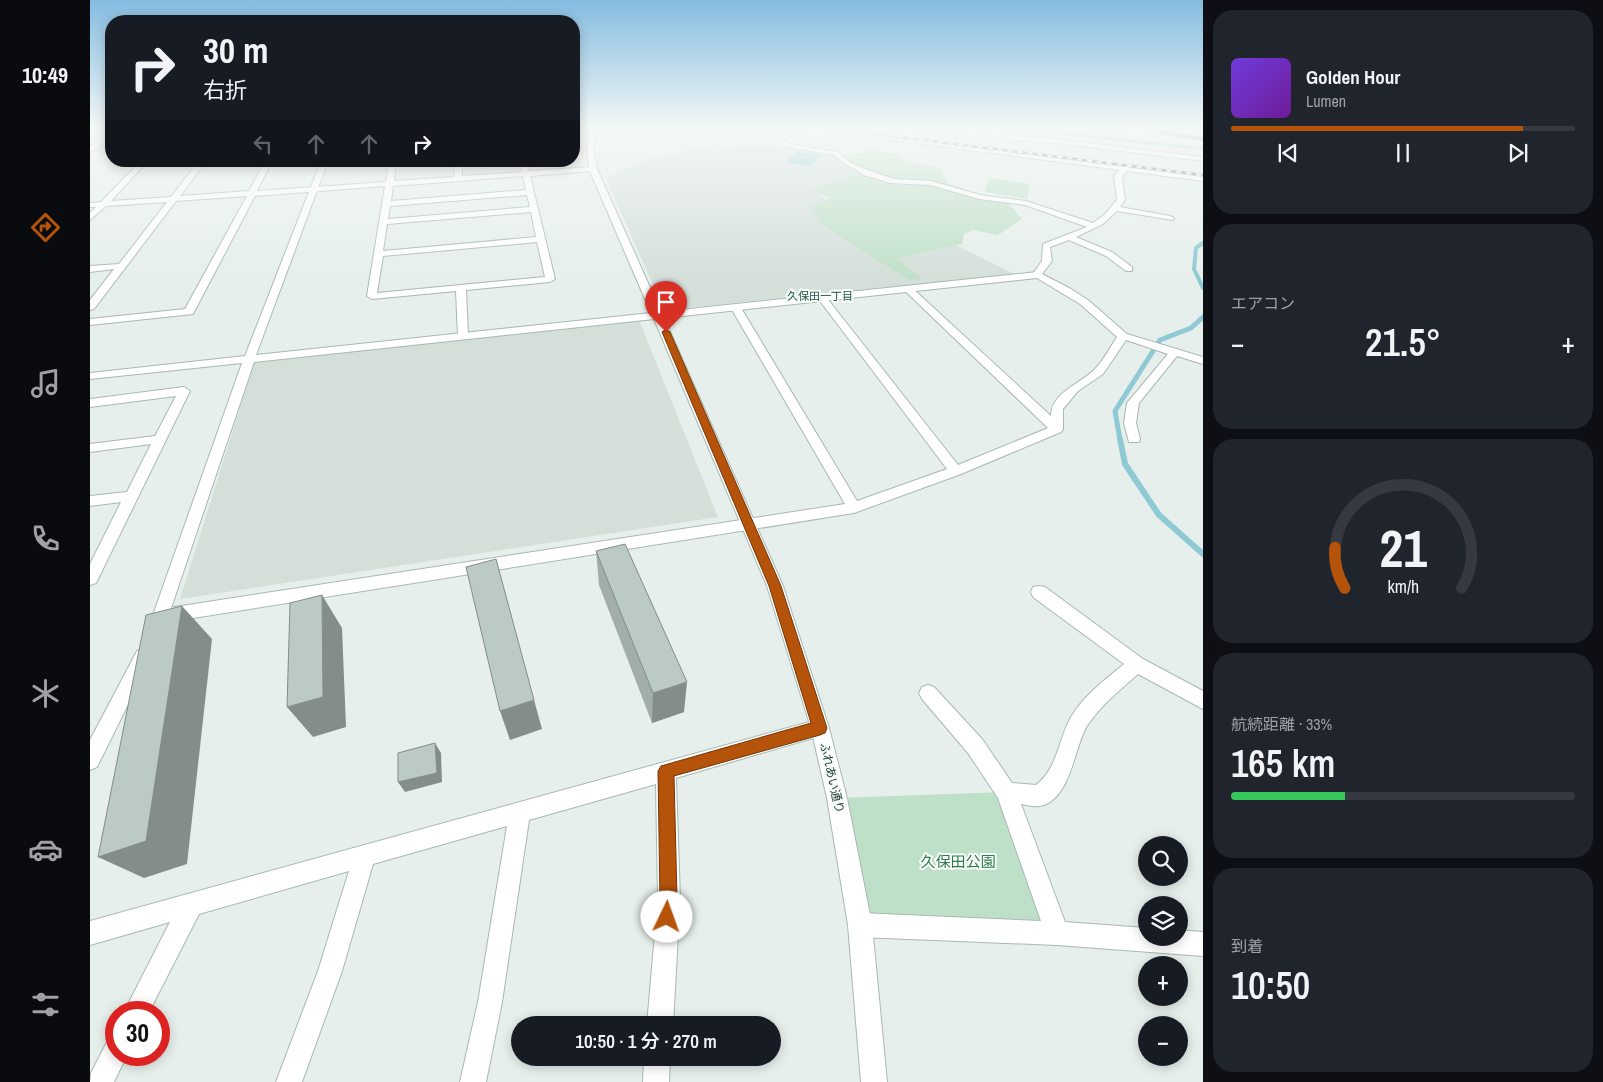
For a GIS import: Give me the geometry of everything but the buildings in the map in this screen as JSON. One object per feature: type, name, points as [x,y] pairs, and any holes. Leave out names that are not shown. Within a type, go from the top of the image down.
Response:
[{"type":"street","points":[[90,218],[128,178]]},
{"type":"street","points":[[90,308],[189,178]]},
{"type":"street","points":[[90,322],[189,312],[260,178]]},
{"type":"street","points":[[90,760],[162,616],[249,359],[318,178]]},
{"type":"street","points":[[390,178],[372,296],[550,279],[526,178]]},
{"type":"street","points":[[90,205],[452,178]]},
{"type":"street","name":"ふれあい通り","points":[[597,178],[658,314],[775,586],[820,728],[837,798],[860,925],[874,1082]]},
{"type":"street","points":[[885,178],[893,181],[931,183],[984,198],[1026,203],[1093,226]]},
{"type":"street","points":[[1037,275],[1047,261],[1046,246],[1070,238],[1104,220],[1121,200],[1118,178]]},
{"type":"street","points":[[387,204],[530,192]]},
{"type":"street","points":[[1114,208],[1170,218]]},
{"type":"street","points":[[384,222],[534,209]]},
{"type":"street","points":[[1070,238],[1107,253],[1124,263],[1129,269]]},
{"type":"street","points":[[378,254],[541,239]]},
{"type":"street","points":[[90,269],[122,266]]},
{"type":"street","points":[[90,376],[1037,275],[1068,291],[1084,302],[1123,336],[1203,361]]},
{"type":"street","points":[[461,288],[463,336]]},
{"type":"street","points":[[908,289],[1057,429]]},
{"type":"street","points":[[823,298],[956,471]]},
{"type":"street","points":[[736,308],[854,508]]},
{"type":"street","points":[[1057,429],[1057,409],[1074,389],[1099,372],[1123,336]]},
{"type":"street","points":[[1134,440],[1130,423],[1132,403],[1174,352]]},
{"type":"street","points":[[90,403],[184,391],[132,496],[94,563],[90,579]]},
{"type":"street","points":[[162,616],[854,508],[956,471],[1057,429]]},
{"type":"street","points":[[90,448],[160,439]]},
{"type":"street","points":[[90,501],[132,496]]},
{"type":"street","points":[[1039,592],[1137,664],[1203,701]]},
{"type":"street","points":[[1006,792],[1039,796],[1049,788],[1059,775],[1078,724],[1095,700],[1137,664]]},
{"type":"street","points":[[928,693],[975,746],[1006,792],[1057,933]]},
{"type":"street","points":[[90,933],[820,728]]},
{"type":"street","points":[[661,1016],[669,899],[666,771]]},
{"type":"street","points":[[473,1082],[490,1002],[520,812]]},
{"type":"street","points":[[289,1082],[330,971],[365,856]]},
{"type":"street","points":[[142,1001],[192,904]]},
{"type":"street","points":[[860,925],[1057,933],[1203,944]]},
{"type":"street","points":[[100,1082],[108,1066]]},
{"type":"street","points":[[656,1082],[657,1066]]},
{"type":"shaded area","points":[[606,178],[869,178],[813,188],[892,259],[956,245],[1014,274],[664,310]]},
{"type":"shaded area","points":[[639,320],[718,517],[180,599],[254,363]]},
{"type":"green space","points":[[845,178],[945,178],[948,183],[975,193],[1004,198],[1022,219],[998,235],[973,230],[964,234],[962,244],[897,258],[921,279],[909,280],[821,224],[812,208],[829,198],[812,190],[823,184],[838,183]]},
{"type":"green space","points":[[989,178],[1030,184],[1027,199],[985,192]]},
{"type":"green space","name":"久保田公園","points":[[1006,792],[1057,933],[860,925],[837,798]]},
{"type":"waterway","points":[[1203,243],[1196,248],[1194,269],[1203,288]]},
{"type":"waterway","points":[[1120,440],[1115,411],[1160,340],[1191,328],[1203,317]]},
{"type":"waterway","points":[[1120,439],[1125,464],[1159,515],[1203,554]]},
{"type":"district","name":"久保田一丁目","points":[[820,296]]},
{"type":"route","points":[[666,332],[775,586],[820,728],[666,771],[669,899],[667,917]]}]
